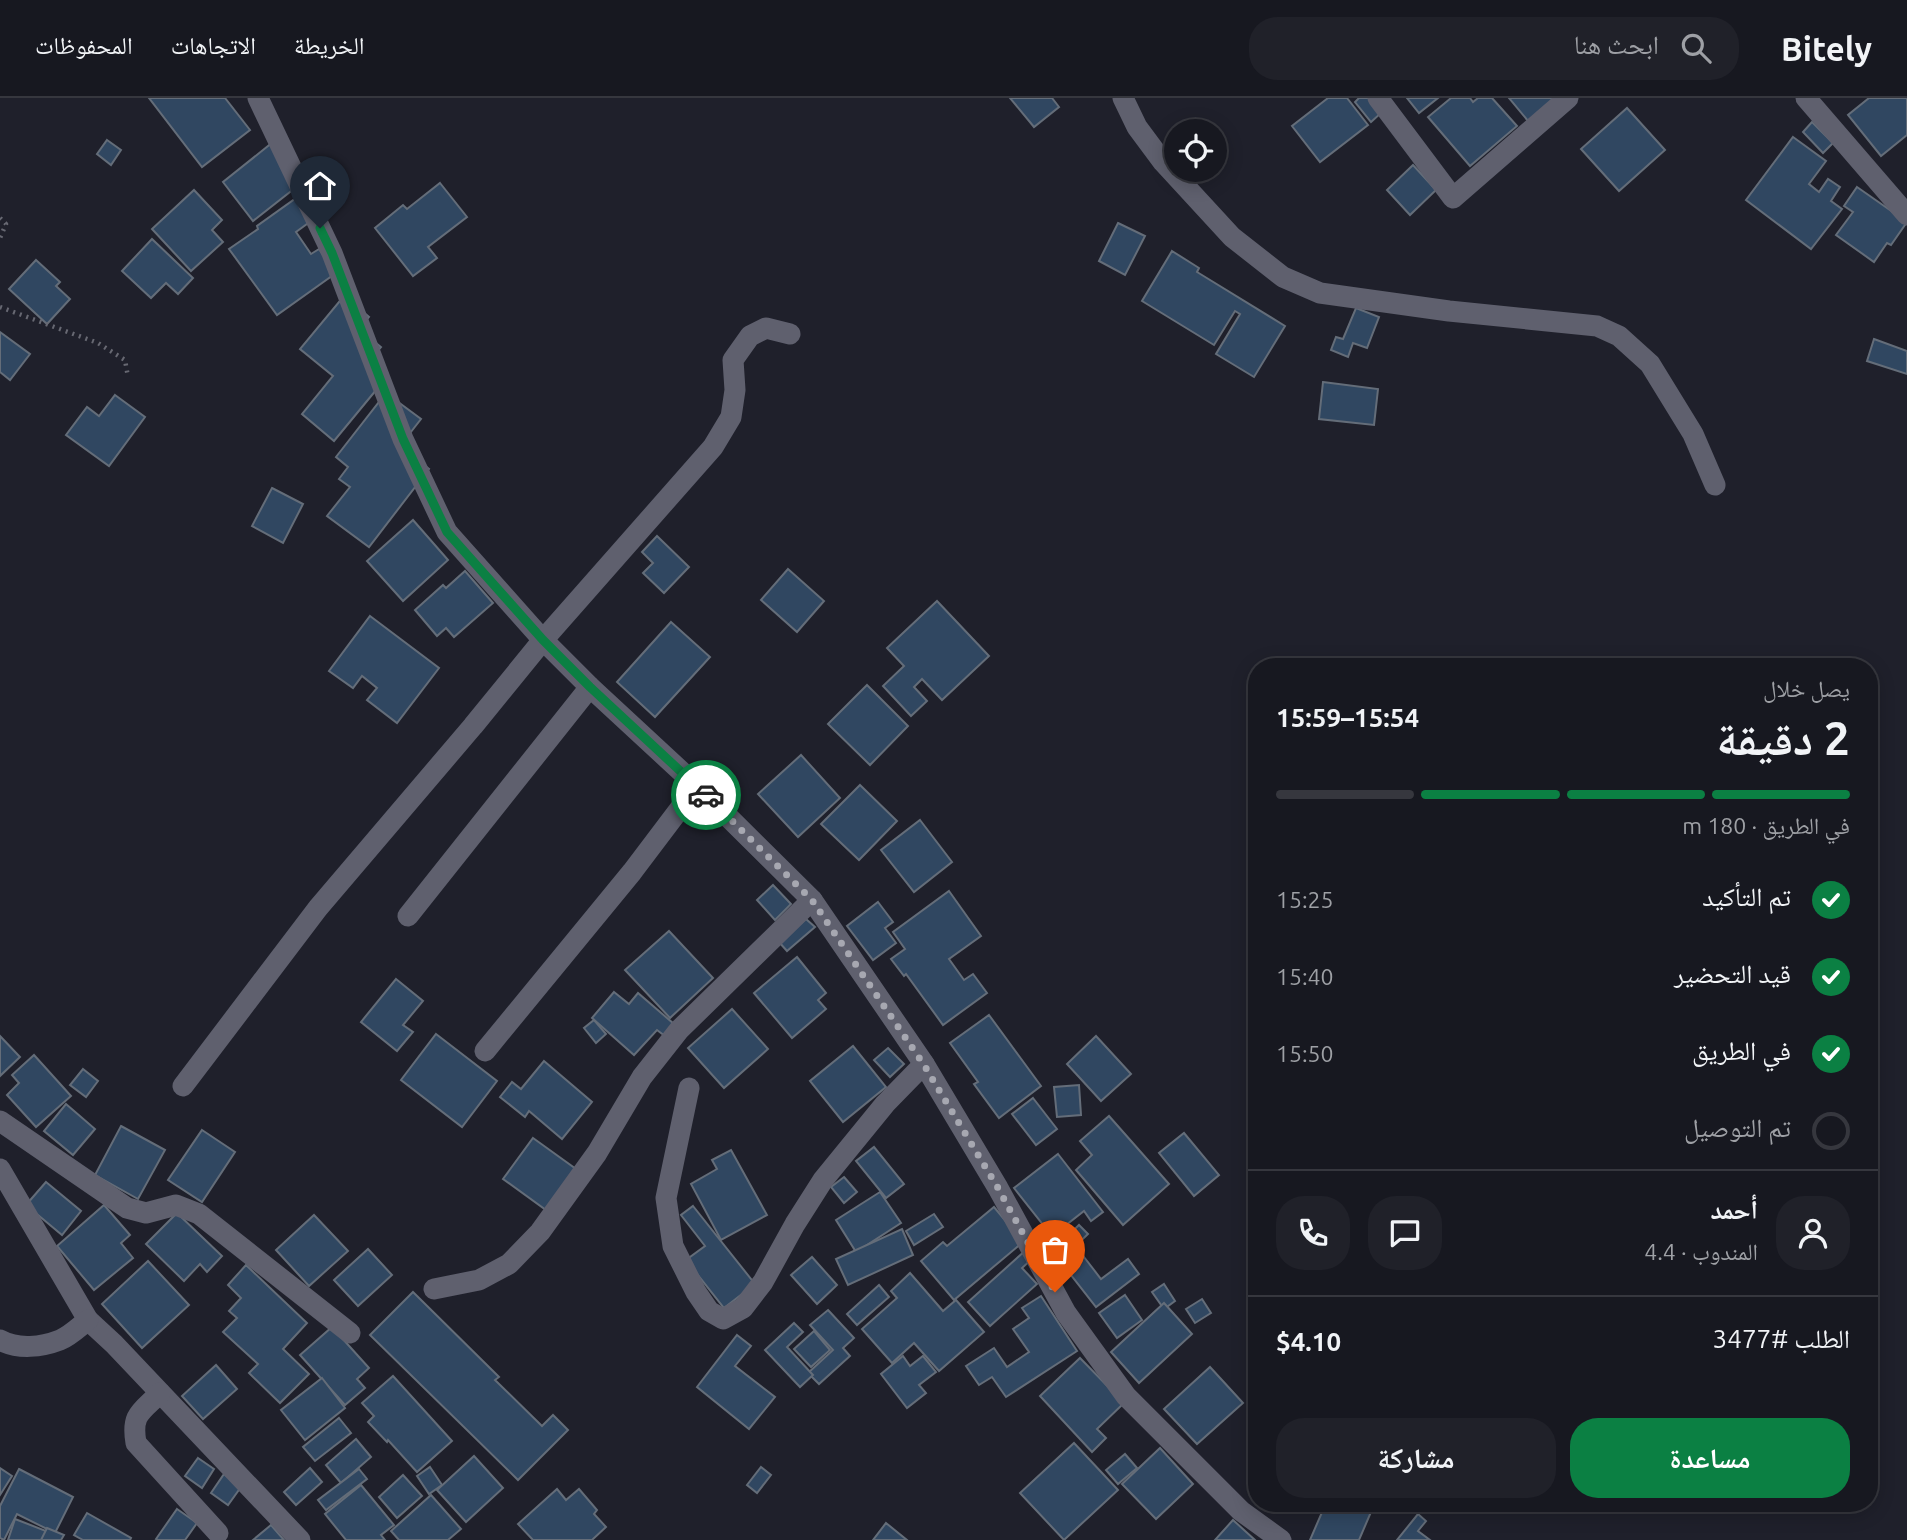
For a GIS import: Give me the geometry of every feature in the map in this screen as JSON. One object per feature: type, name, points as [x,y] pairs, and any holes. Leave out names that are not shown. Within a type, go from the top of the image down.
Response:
[{"type":"street","points":[[258,98],[332,253],[403,439],[447,532],[543,640],[812,900],[924,1065],[998,1188],[1066,1313],[1126,1396],[1241,1511],[1281,1540]]},
{"type":"street","points":[[1123,98],[1137,127],[1163,162],[1232,237],[1283,277],[1320,293],[1449,311],[1597,326],[1619,336],[1650,364],[1693,434],[1715,485]]},
{"type":"street","points":[[1378,98],[1452,198],[1568,98]]},
{"type":"street","points":[[1806,98],[1907,215]]},
{"type":"street","points":[[183,1086],[318,908],[543,640],[713,447],[731,417],[735,390],[733,360],[750,336],[766,328],[790,334]]},
{"type":"street","points":[[408,916],[590,687]]},
{"type":"street","points":[[485,1051],[632,872],[697,786]]},
{"type":"street","points":[[434,1289],[479,1280],[509,1264],[540,1231],[589,1164],[642,1077],[679,1030],[812,900]]},
{"type":"street","points":[[689,1088],[666,1198],[673,1246],[696,1292],[709,1311],[723,1319],[743,1308],[763,1282],[823,1180],[885,1104],[924,1065]]},
{"type":"street","points":[[0,1121],[127,1208],[146,1213],[176,1205],[199,1214],[350,1333]]},
{"type":"street","points":[[0,1169],[88,1320],[300,1540]]},
{"type":"street","points":[[0,1340],[34,1347],[62,1339],[88,1320]]},
{"type":"street","points":[[160,1393],[136,1417],[136,1443],[218,1533]]},
{"type":"path","points":[[0,218],[6,224],[0,238]]},
{"type":"path","points":[[0,307],[97,343],[125,360],[128,377]]},
{"type":"building","points":[[149,98],[225,98],[250,130],[202,167]]},
{"type":"building","points":[[1010,98],[1052,98],[1059,107],[1034,127]]},
{"type":"building","points":[[1328,98],[1347,98],[1368,125],[1320,162],[1292,126]]},
{"type":"building","points":[[1359,98],[1369,98],[1381,113],[1371,122],[1355,102]]},
{"type":"building","points":[[1407,98],[1438,98],[1419,113]]},
{"type":"building","points":[[1451,98],[1470,98],[1473,102],[1478,98],[1492,98],[1517,126],[1470,166],[1428,117]]},
{"type":"building","points":[[1509,98],[1569,98],[1533,127]]},
{"type":"building","points":[[1869,98],[1907,98],[1907,135],[1881,156],[1848,115]]},
{"type":"building","points":[[1627,108],[1665,150],[1619,191],[1581,149]]},
{"type":"building","points":[[1812,122],[1833,143],[1823,153],[1803,132]]},
{"type":"building","points":[[1793,137],[1826,161],[1809,184],[1819,192],[1828,179],[1840,187],[1831,201],[1842,209],[1811,249],[1746,200]]},
{"type":"building","points":[[278,138],[309,177],[253,221],[223,182]]},
{"type":"building","points":[[107,140],[121,150],[111,165],[97,154]]},
{"type":"building","points":[[1413,165],[1436,190],[1410,215],[1387,190]]},
{"type":"building","points":[[440,183],[467,217],[428,247],[437,258],[413,276],[375,228],[403,205],[407,209]]},
{"type":"building","points":[[1857,187],[1907,222],[1891,245],[1887,243],[1874,262],[1836,235],[1853,212],[1844,206]]},
{"type":"building","points":[[194,190],[222,220],[212,230],[223,242],[191,271],[152,229]]},
{"type":"building","points":[[306,191],[322,213],[296,232],[311,254],[319,249],[336,273],[277,315],[229,249]]},
{"type":"building","points":[[1118,223],[1145,236],[1125,275],[1099,261]]},
{"type":"building","points":[[152,239],[193,278],[178,294],[166,283],[151,298],[122,271]]},
{"type":"building","points":[[1172,251],[1199,268],[1197,272],[1285,326],[1254,377],[1216,354],[1240,314],[1235,311],[1214,345],[1142,301]]},
{"type":"building","points":[[36,260],[60,282],[56,286],[70,299],[47,324],[9,289]]},
{"type":"building","points":[[344,296],[369,317],[359,329],[381,347],[368,362],[386,378],[334,441],[302,414],[333,376],[300,349]]},
{"type":"building","points":[[1356,308],[1379,317],[1367,348],[1353,343],[1348,357],[1331,350],[1336,337],[1343,339]]},
{"type":"building","points":[[0,332],[30,354],[10,380],[0,372]]},
{"type":"building","points":[[1874,339],[1907,351],[1907,374],[1867,361]]},
{"type":"building","points":[[1323,382],[1378,389],[1374,425],[1319,419]]},
{"type":"building","points":[[386,393],[421,419],[400,446],[429,469],[369,547],[327,516],[350,487],[339,479],[348,467],[336,457]]},
{"type":"building","points":[[115,395],[145,417],[109,466],[66,435],[87,407],[99,416]]},
{"type":"building","points":[[272,488],[303,504],[283,543],[252,526]]},
{"type":"building","points":[[413,520],[448,560],[403,601],[367,561]]},
{"type":"building","points":[[657,536],[689,567],[664,593],[643,573],[653,563],[642,552]]},
{"type":"building","points":[[788,569],[824,601],[797,632],[761,600]]},
{"type":"building","points":[[465,571],[493,603],[454,637],[446,628],[437,636],[415,610],[443,585],[446,588]]},
{"type":"building","points":[[937,601],[989,656],[942,700],[922,679],[914,687],[927,701],[911,716],[883,686],[904,666],[887,648]]},
{"type":"building","points":[[370,616],[439,668],[397,723],[367,700],[377,688],[362,676],[353,688],[329,671]]},
{"type":"building","points":[[671,622],[710,657],[655,717],[617,682]]},
{"type":"building","points":[[867,685],[908,726],[870,765],[828,724]]},
{"type":"building","points":[[801,755],[840,798],[798,837],[758,794]]},
{"type":"building","points":[[860,785],[897,821],[859,860],[821,824]]},
{"type":"building","points":[[920,820],[952,862],[914,892],[881,850]]},
{"type":"building","points":[[773,885],[791,904],[775,920],[757,900]]},
{"type":"building","points":[[949,891],[981,936],[949,959],[964,980],[973,974],[987,993],[943,1025],[906,974],[904,976],[891,959],[905,949],[893,932]]},
{"type":"building","points":[[878,902],[893,922],[885,928],[896,943],[873,960],[847,926]]},
{"type":"building","points":[[806,919],[815,927],[787,951],[779,942]]},
{"type":"building","points":[[669,931],[713,978],[670,1018],[625,970]]},
{"type":"building","points":[[797,957],[826,993],[818,1000],[826,1009],[792,1038],[754,993]]},
{"type":"building","points":[[396,979],[423,1001],[403,1025],[413,1032],[397,1051],[361,1022]]},
{"type":"building","points":[[614,992],[629,1004],[638,993],[674,1024],[665,1036],[657,1030],[634,1055],[592,1018]]},
{"type":"building","points":[[732,1009],[768,1049],[724,1088],[688,1048]]},
{"type":"building","points":[[989,1015],[1041,1086],[999,1118],[974,1084],[978,1082],[950,1043]]},
{"type":"building","points":[[594,1020],[606,1034],[596,1043],[584,1028]]},
{"type":"building","points":[[436,1034],[497,1081],[462,1127],[401,1080]]},
{"type":"building","points":[[0,1036],[20,1057],[0,1076]]},
{"type":"building","points":[[1096,1036],[1131,1074],[1101,1101],[1067,1064]]},
{"type":"building","points":[[853,1046],[886,1087],[843,1122],[810,1081]]},
{"type":"building","points":[[888,1048],[904,1064],[890,1077],[874,1060]]},
{"type":"building","points":[[34,1055],[71,1096],[36,1127],[7,1095],[19,1083],[12,1075]]},
{"type":"building","points":[[544,1061],[592,1102],[562,1139],[529,1111],[525,1117],[500,1097],[512,1082],[521,1089]]},
{"type":"building","points":[[83,1069],[98,1081],[86,1097],[70,1085]]},
{"type":"building","points":[[1079,1085],[1081,1115],[1057,1117],[1054,1087]]},
{"type":"building","points":[[1033,1098],[1057,1129],[1036,1145],[1012,1114]]},
{"type":"building","points":[[66,1104],[95,1129],[73,1155],[44,1131]]},
{"type":"building","points":[[1109,1116],[1169,1184],[1123,1225],[1076,1170],[1092,1155],[1080,1141]]},
{"type":"building","points":[[121,1126],[165,1150],[138,1199],[95,1175]]},
{"type":"building","points":[[202,1130],[235,1152],[202,1202],[168,1180]]},
{"type":"building","points":[[1184,1133],[1219,1175],[1194,1196],[1159,1153]]},
{"type":"building","points":[[533,1138],[576,1169],[546,1210],[503,1179]]},
{"type":"building","points":[[874,1147],[904,1184],[886,1198],[856,1161]]},
{"type":"building","points":[[731,1150],[767,1215],[721,1240],[691,1184],[717,1169],[712,1160]]},
{"type":"building","points":[[1058,1154],[1103,1212],[1091,1221],[1084,1211],[1052,1236],[1014,1188]]},
{"type":"building","points":[[844,1177],[857,1192],[844,1203],[831,1187]]},
{"type":"building","points":[[46,1182],[81,1211],[62,1235],[26,1205]]},
{"type":"building","points":[[880,1192],[901,1223],[856,1252],[836,1220]]},
{"type":"building","points":[[104,1205],[130,1235],[121,1243],[133,1258],[94,1290],[57,1246]]},
{"type":"building","points":[[693,1206],[755,1284],[724,1308],[686,1260],[705,1246],[681,1215]]},
{"type":"building","points":[[994,1207],[1023,1242],[954,1300],[921,1261],[943,1242],[947,1246]]},
{"type":"building","points":[[177,1213],[222,1256],[207,1272],[200,1264],[184,1281],[146,1244]]},
{"type":"building","points":[[934,1214],[943,1227],[914,1245],[906,1231]]},
{"type":"building","points":[[314,1215],[348,1251],[309,1286],[276,1250]]},
{"type":"building","points":[[1079,1225],[1088,1234],[1067,1254],[1058,1245]]},
{"type":"building","points":[[902,1229],[913,1255],[848,1285],[836,1259]]},
{"type":"building","points":[[368,1249],[392,1275],[358,1306],[334,1280]]},
{"type":"building","points":[[1026,1250],[1033,1258],[1022,1268],[1037,1284],[990,1326],[968,1302]]},
{"type":"building","points":[[812,1257],[837,1285],[817,1304],[791,1275]]},
{"type":"building","points":[[1084,1257],[1101,1279],[1128,1259],[1139,1274],[1096,1307],[1067,1270]]},
{"type":"building","points":[[148,1261],[189,1305],[142,1348],[102,1304]]},
{"type":"building","points":[[246,1265],[307,1323],[283,1349],[309,1374],[280,1403],[249,1373],[258,1364],[223,1332],[237,1318],[229,1311],[241,1298],[228,1285]]},
{"type":"building","points":[[910,1273],[943,1311],[956,1300],[984,1332],[939,1371],[914,1343],[892,1363],[862,1329],[897,1298],[891,1291]]},
{"type":"building","points":[[1164,1284],[1175,1301],[1164,1309],[1152,1292]]},
{"type":"building","points":[[879,1285],[889,1297],[857,1325],[847,1314]]},
{"type":"building","points":[[413,1292],[499,1377],[495,1380],[542,1426],[553,1415],[568,1430],[518,1480],[370,1335]]},
{"type":"building","points":[[1125,1295],[1142,1320],[1117,1338],[1099,1313]]},
{"type":"building","points":[[1041,1296],[1077,1351],[1006,1397],[992,1377],[979,1385],[966,1366],[994,1348],[1007,1367],[1029,1352],[1013,1329],[1029,1318],[1022,1308]]},
{"type":"building","points":[[1202,1299],[1211,1313],[1195,1323],[1186,1309]]},
{"type":"building","points":[[1164,1303],[1192,1334],[1139,1383],[1111,1352]]},
{"type":"building","points":[[828,1310],[854,1338],[843,1348],[850,1356],[819,1384],[808,1373],[833,1350],[810,1325]]},
{"type":"building","points":[[794,1323],[803,1332],[787,1347],[813,1375],[800,1387],[765,1350]]},
{"type":"building","points":[[332,1327],[369,1368],[357,1379],[365,1388],[345,1405],[300,1355]]},
{"type":"building","points":[[814,1331],[830,1350],[811,1367],[794,1349]]},
{"type":"building","points":[[737,1335],[751,1346],[735,1366],[775,1397],[749,1429],[697,1387]]},
{"type":"building","points":[[903,1356],[910,1366],[923,1356],[936,1372],[919,1385],[926,1393],[907,1408],[881,1374]]},
{"type":"building","points":[[1080,1358],[1124,1403],[1097,1429],[1106,1438],[1092,1452],[1040,1396]]},
{"type":"building","points":[[216,1365],[237,1389],[203,1419],[182,1396]]},
{"type":"building","points":[[1210,1367],[1243,1403],[1197,1444],[1164,1409]]},
{"type":"building","points":[[393,1376],[452,1441],[417,1472],[368,1422],[374,1416],[362,1403]]},
{"type":"building","points":[[322,1378],[345,1408],[305,1440],[281,1410]]},
{"type":"building","points":[[339,1418],[351,1433],[315,1461],[303,1447]]},
{"type":"building","points":[[356,1439],[371,1457],[341,1483],[326,1465]]},
{"type":"building","points":[[1074,1443],[1118,1490],[1064,1540],[1020,1493]]},
{"type":"building","points":[[1160,1448],[1193,1484],[1156,1519],[1122,1484]]},
{"type":"building","points":[[1125,1454],[1137,1468],[1118,1484],[1106,1470]]},
{"type":"building","points":[[474,1456],[503,1488],[466,1522],[437,1490]]},
{"type":"building","points":[[198,1458],[214,1469],[202,1488],[185,1476]]},
{"type":"building","points":[[430,1467],[442,1485],[429,1494],[417,1476]]},
{"type":"building","points":[[761,1467],[771,1475],[757,1493],[747,1485]]},
{"type":"building","points":[[0,1468],[12,1476],[0,1495]]},
{"type":"building","points":[[310,1468],[322,1482],[296,1505],[284,1492]]},
{"type":"building","points":[[19,1469],[73,1497],[55,1533],[17,1514],[4,1540],[0,1538],[0,1506]]},
{"type":"building","points":[[359,1469],[367,1479],[326,1510],[318,1500]]},
{"type":"building","points":[[224,1474],[241,1487],[228,1505],[211,1493]]},
{"type":"building","points":[[403,1475],[422,1496],[397,1518],[379,1497]]},
{"type":"building","points":[[361,1485],[394,1525],[381,1535],[385,1540],[346,1540],[325,1514]]},
{"type":"building","points":[[557,1489],[566,1500],[579,1489],[597,1510],[594,1514],[606,1527],[592,1540],[533,1540],[518,1524]]},
{"type":"building","points":[[431,1495],[461,1529],[448,1540],[399,1540],[391,1531]]},
{"type":"building","points":[[177,1509],[197,1523],[185,1540],[156,1539]]},
{"type":"building","points":[[1322,1512],[1371,1512],[1359,1540],[1310,1540]]},
{"type":"building","points":[[87,1513],[131,1538],[130,1540],[83,1540],[74,1535]]},
{"type":"building","points":[[1418,1514],[1426,1521],[1418,1531],[1430,1540],[1397,1540]]},
{"type":"building","points":[[15,1519],[46,1531],[43,1540],[8,1540]]},
{"type":"building","points":[[1233,1520],[1255,1540],[1215,1540]]},
{"type":"building","points":[[886,1523],[907,1540],[873,1540]]},
{"type":"building","points":[[271,1525],[284,1540],[253,1540]]},
{"type":"building","points":[[47,1528],[64,1535],[61,1540],[41,1540]]},
{"type":"way so far","points":[[706,795],[812,900],[924,1065],[998,1188],[1055,1292]]},
{"type":"route","points":[[320,228],[403,439],[447,532],[543,640],[706,795]]}]
